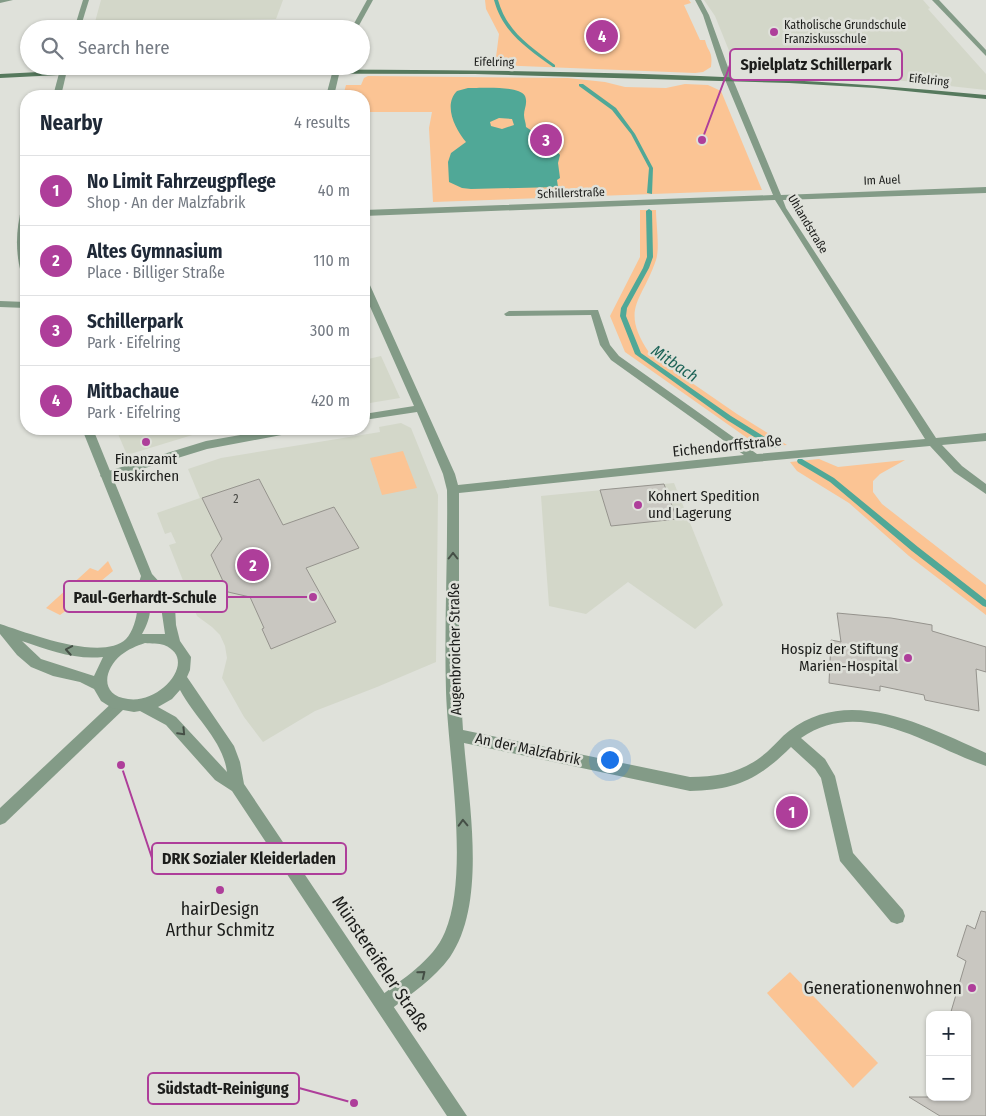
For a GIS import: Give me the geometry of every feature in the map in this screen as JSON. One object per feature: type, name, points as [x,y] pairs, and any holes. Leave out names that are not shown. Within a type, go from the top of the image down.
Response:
[{"type":"main road","name":"Eifelring","points":[[370,70],[728,79],[875,86],[986,97]]},
{"type":"main road","name":"Eifelring","points":[[0,76],[20,74]]},
{"type":"street","points":[[0,1],[10,0]]},
{"type":"street","points":[[80,20],[86,0]]},
{"type":"street","points":[[359,20],[370,0]]},
{"type":"street","name":"Uhlandstraße","points":[[698,0],[706,15],[728,79],[782,208],[933,442]]},
{"type":"street","points":[[935,0],[986,54]]},
{"type":"street","points":[[59,90],[62,75]]},
{"type":"street","points":[[332,90],[336,75]]},
{"type":"street","name":"Im Auel","points":[[778,198],[986,190]]},
{"type":"street","name":"Schillerstraße","points":[[370,213],[778,198]]},
{"type":"street","name":"Augenbroicher Straße","points":[[370,296],[422,408],[453,490],[453,663],[464,866],[457,920],[441,956],[429,969],[384,1004]]},
{"type":"street","points":[[0,304],[20,305]]},
{"type":"street","points":[[509,314],[595,312],[605,345],[615,358],[755,458]]},
{"type":"street","points":[[370,417],[422,408]]},
{"type":"street","points":[[89,435],[147,576],[159,590],[168,608],[169,625],[174,644]]},
{"type":"street","points":[[106,476],[206,444],[258,435]]},
{"type":"street","points":[[933,442],[986,438]]},
{"type":"street","points":[[933,442],[958,469],[986,490]]},
{"type":"street","name":"Eichendorffstraße","points":[[453,490],[755,458],[933,442]]},
{"type":"street","points":[[130,642],[141,623],[144,607],[142,596],[147,576]]},
{"type":"street","points":[[4,631],[65,650],[89,653],[117,650]]},
{"type":"street","points":[[4,631],[22,651],[40,665],[83,677],[101,686],[107,696],[120,704],[142,705],[166,695],[181,679],[185,670],[182,652],[174,644],[162,639],[151,638],[130,642],[110,656],[102,669],[101,686]]},
{"type":"street","name":"Münstereifeler Straße","points":[[181,679],[188,694],[211,723],[233,762],[236,786]]},
{"type":"street","points":[[0,818],[120,704]]},
{"type":"street","name":"Münstereifeler Straße","points":[[142,705],[172,721],[220,775],[236,786],[458,1116]]},
{"type":"street","name":"An der Malzfabrik","points":[[457,735],[690,784],[710,784],[740,779],[752,773],[791,738],[806,728],[821,720],[836,717],[872,717],[888,720],[915,729],[986,760]]},
{"type":"street","points":[[791,738],[820,764],[828,776],[846,856],[897,916]]},
{"type":"shaded area","points":[[101,0],[283,0],[276,19],[96,20]]},
{"type":"shaded area","points":[[485,0],[689,0],[691,3],[684,5],[700,40],[705,40],[711,54],[711,67],[703,72],[695,73],[495,65],[499,34],[486,9]]},
{"type":"shaded area","points":[[704,0],[923,0],[930,8],[928,9],[986,74],[986,90],[822,72],[742,72],[736,68],[715,16]]},
{"type":"shaded area","points":[[368,76],[568,78],[605,82],[625,87],[666,88],[685,84],[708,85],[721,91],[762,190],[433,202],[429,128],[432,112],[370,112],[370,90],[345,90],[346,85],[361,85],[364,78]]},
{"type":"shaded area","points":[[468,88],[490,88],[521,92],[526,99],[524,115],[526,127],[550,143],[560,155],[558,187],[471,189],[462,188],[449,182],[448,162],[451,153],[466,142],[458,131],[452,117],[451,103],[457,91]],"holes":[[[499,118],[512,119],[514,125],[502,129],[491,126],[490,122]]]},
{"type":"shaded area","points":[[640,210],[656,210],[658,242],[656,260],[636,306],[635,315],[636,326],[650,354],[737,414],[787,445],[760,447],[625,352],[610,316],[640,257]]},
{"type":"shaded area","points":[[381,356],[400,398],[370,403],[370,359]]},
{"type":"shaded area","points":[[401,423],[411,428],[438,495],[436,662],[315,711],[263,742],[244,717],[222,678],[227,658],[225,646],[220,635],[197,616],[169,545],[176,543],[171,532],[165,534],[157,513],[200,498],[188,469],[221,458],[370,435],[380,432],[379,427]]},
{"type":"shaded area","points":[[119,435],[192,435],[127,455]]},
{"type":"shaded area","points":[[403,451],[417,488],[382,495],[370,458]]},
{"type":"shaded area","points":[[819,459],[838,467],[905,460],[880,474],[873,481],[873,492],[882,504],[986,585],[986,615],[909,556],[849,503],[797,471],[790,462]]},
{"type":"shaded area","points":[[674,483],[723,605],[695,629],[628,582],[586,614],[549,606],[541,496]]},
{"type":"shaded area","points":[[108,561],[113,571],[76,602],[72,600],[66,604],[71,607],[60,615],[46,608],[90,568],[98,571]]},
{"type":"shaded area","points":[[790,972],[878,1063],[853,1088],[767,993]]},
{"type":"building","points":[[259,479],[283,525],[334,507],[359,548],[306,568],[336,622],[271,649],[250,597],[228,592],[211,555],[222,539],[202,498]]},
{"type":"building","name":"Kohnert Spedition und Lagerung","points":[[664,484],[677,519],[611,526],[600,490]]},
{"type":"building","name":"Hospiz der Stiftung Marien-Hospital","points":[[837,613],[891,618],[932,625],[932,631],[986,647],[986,672],[976,669],[979,711],[925,700],[924,695],[880,686],[880,691],[829,683],[831,640],[841,642]]},
{"type":"building","name":"Generationenwohnen","points":[[981,911],[986,912],[986,1116],[940,1116],[909,1097],[926,1097],[926,1101],[971,1101],[971,1011],[951,1011],[966,961],[957,956],[967,925],[975,929]]},
{"type":"waterway","name":"Mitbach","points":[[496,0],[499,11],[510,30],[554,66]]},
{"type":"waterway","name":"Mitbach","points":[[581,85],[614,109],[633,134],[651,168],[650,193]]},
{"type":"waterway","name":"Mitbach","points":[[649,211],[650,257],[624,308],[623,316],[638,354],[729,418],[774,446]]},
{"type":"waterway","name":"Mitbach","points":[[800,461],[832,480],[915,549],[986,604]]},
{"type":"place","name":"Katholische Grundschule Franziskusschule","points":[[774,32]]},
{"type":"place","name":"Mitbachaue","points":[[602,36]]},
{"type":"place","name":"Schillerpark","points":[[546,140]]},
{"type":"place","name":"Spielplatz Schillerpark","points":[[702,140]]},
{"type":"place","name":"Finanzamt Euskirchen","points":[[146,442]]},
{"type":"place","name":"Kohnert Spedition und Lagerung","points":[[638,505]]},
{"type":"place","name":"Altes Gymnasium","points":[[253,565]]},
{"type":"place","name":"Paul-Gerhardt-Schule","points":[[313,597]]},
{"type":"place","name":"Hospiz der Stiftung Marien-Hospital","points":[[908,658]]},
{"type":"place","name":"DRK Sozialer Kleiderladen","points":[[121,765]]},
{"type":"place","name":"No Limit Fahrzeugpflege","points":[[792,812]]},
{"type":"place","name":"hairDesign Arthur Schmitz","points":[[220,890]]},
{"type":"place","name":"Generationenwohnen","points":[[972,988]]},
{"type":"place","name":"Südstadt-Reinigung","points":[[354,1103]]}]
